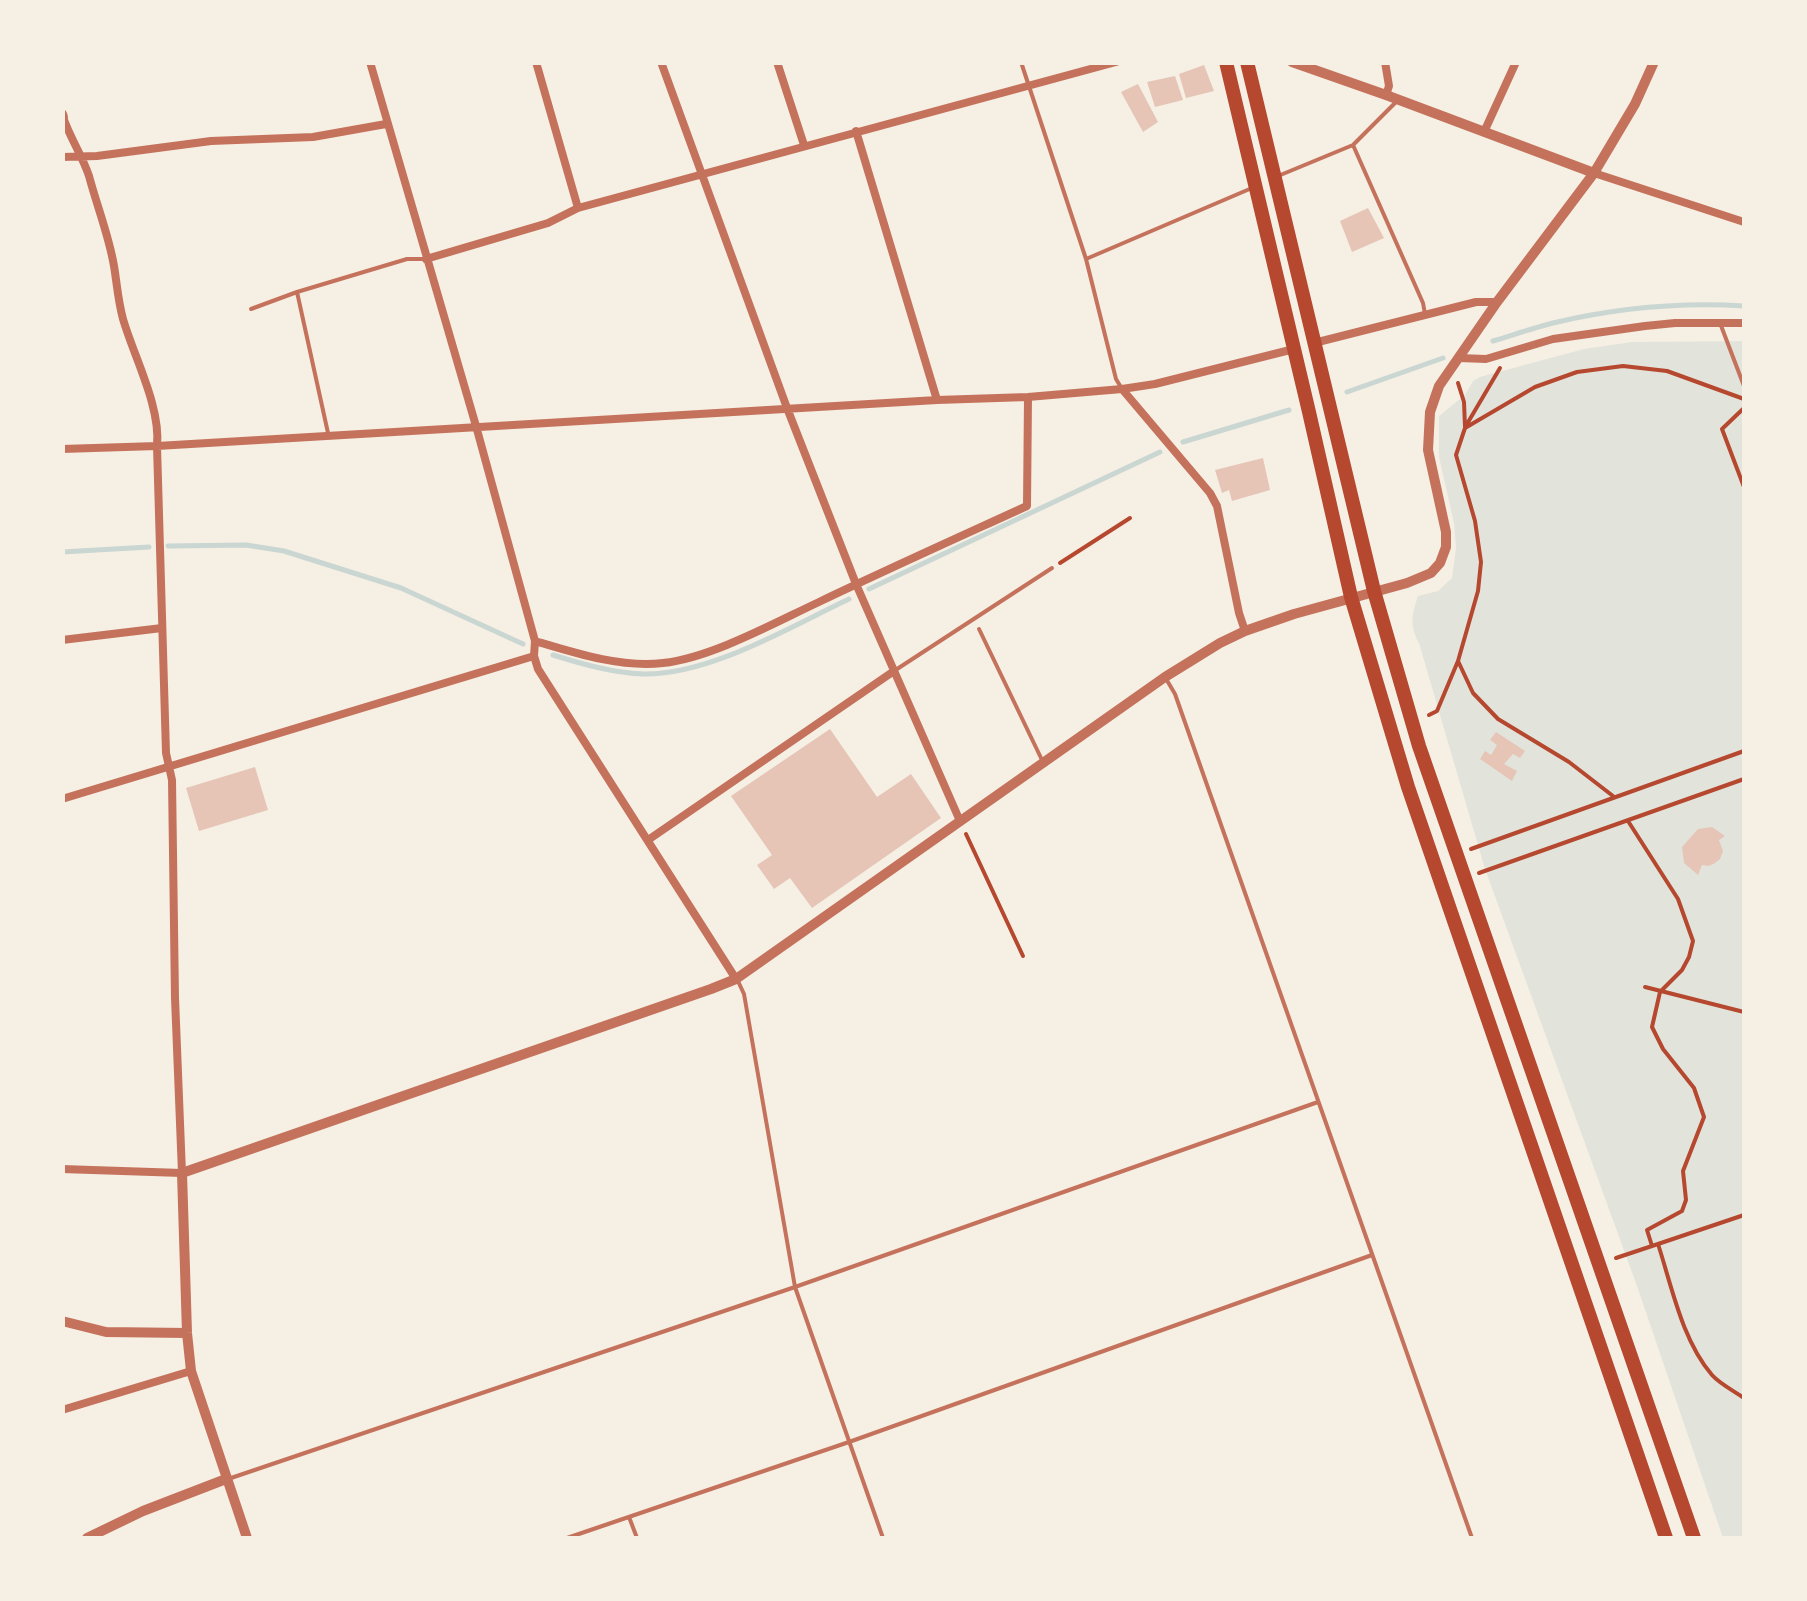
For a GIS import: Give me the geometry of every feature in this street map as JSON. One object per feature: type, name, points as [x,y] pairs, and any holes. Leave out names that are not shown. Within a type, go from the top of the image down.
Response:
[{"type":"highway","points":[[1226,62],[1351,598],[1408,787],[1666,1538]]},
{"type":"highway","points":[[1247,62],[1374,591],[1420,746],[1694,1538]]},
{"type":"street","points":[[370,62],[536,641],[534,656],[538,669],[736,978]]},
{"type":"street","points":[[536,62],[578,208]]},
{"type":"street","points":[[661,62],[787,408],[856,584],[960,821]]},
{"type":"street","points":[[777,62],[804,145]]},
{"type":"street","points":[[426,258],[701,173],[1116,62]]},
{"type":"street","points":[[1292,62],[1594,173],[1744,222]]},
{"type":"street","points":[[1385,62],[1386,95]]},
{"type":"street","points":[[1484,132],[1516,62]]},
{"type":"street","points":[[62,1169],[182,1173],[712,990],[736,978],[1203,653],[1245,631],[1431,573],[1440,564],[1446,547],[1446,532],[1430,469],[1428,431],[1439,386],[1594,173],[1635,104],[1654,62]]},
{"type":"street","points":[[63,116],[85,165],[114,263],[116,293],[158,432],[187,1334],[191,1371],[247,1538]]},
{"type":"street","points":[[62,157],[212,141],[313,137],[386,124]]},
{"type":"street","points":[[856,131],[937,400]]},
{"type":"street","points":[[1314,343],[1476,302],[1497,302]]},
{"type":"street","points":[[1459,358],[1486,359],[1553,339],[1645,326],[1744,323]]},
{"type":"street","points":[[62,449],[1028,398],[1155,384],[1294,349]]},
{"type":"street","points":[[1122,389],[1217,506],[1245,631]]},
{"type":"street","points":[[536,641],[620,661],[677,661],[742,638],[1027,506],[1028,398]]},
{"type":"street","points":[[62,640],[162,628]]},
{"type":"street","points":[[62,799],[534,656]]},
{"type":"street","points":[[648,840],[894,672]]},
{"type":"street","points":[[62,1321],[106,1332],[187,1334]]},
{"type":"street","points":[[62,1410],[191,1371]]},
{"type":"street","points":[[86,1538],[226,1479]]},
{"type":"lane","points":[[1021,62],[1086,258],[1116,379],[1122,389]]},
{"type":"lane","points":[[1274,178],[1353,146],[1398,99]]},
{"type":"lane","points":[[1353,146],[1425,314]]},
{"type":"lane","points":[[1086,258],[1256,187]]},
{"type":"lane","points":[[251,309],[407,259],[426,258]]},
{"type":"lane","points":[[296,292],[328,435]]},
{"type":"lane","points":[[1720,323],[1744,386]]},
{"type":"lane","points":[[894,672],[1052,568]]},
{"type":"lane","points":[[979,629],[1044,763]]},
{"type":"lane","points":[[1165,677],[1175,694],[1472,1538]]},
{"type":"lane","points":[[736,978],[744,994],[795,1287],[883,1538]]},
{"type":"lane","points":[[226,1479],[795,1287],[1318,1102]]},
{"type":"lane","points":[[566,1538],[849,1442],[1372,1255]]},
{"type":"lane","points":[[629,1517],[637,1538]]},
{"type":"path","points":[[1429,715],[1437,711],[1458,661],[1478,591],[1481,562],[1475,521],[1456,454],[1465,428],[1500,366]]},
{"type":"path","points":[[1465,428],[1535,387],[1576,372],[1623,366],[1667,371],[1744,399]]},
{"type":"path","points":[[1458,383],[1464,402],[1465,428]]},
{"type":"path","points":[[1744,408],[1722,430],[1744,488]]},
{"type":"path","points":[[1052,568],[1130,518]]},
{"type":"path","points":[[1458,661],[1473,693],[1498,720],[1568,762],[1615,798]]},
{"type":"path","points":[[1471,849],[1744,752]]},
{"type":"path","points":[[1479,873],[1744,779]]},
{"type":"path","points":[[1628,820],[1678,899],[1693,941],[1682,970],[1660,992],[1652,1027],[1663,1049],[1694,1088],[1704,1117],[1683,1171],[1686,1200],[1682,1212],[1647,1230],[1696,1350],[1714,1377],[1744,1398]]},
{"type":"path","points":[[960,821],[1023,956]]},
{"type":"path","points":[[1645,986],[1744,1012]]},
{"type":"path","points":[[1616,1258],[1744,1214]]},
{"type":"shaded area","points":[[1744,341],[1744,1538],[1723,1538],[1637,1286],[1485,869],[1412,620],[1418,596],[1438,591],[1452,578],[1454,523],[1439,457],[1439,416],[1465,395],[1473,381],[1584,349],[1632,342]]},
{"type":"building","points":[[1204,65],[1214,91],[1186,98],[1179,74]]},
{"type":"building","points":[[1175,76],[1183,100],[1155,107],[1147,82]]},
{"type":"building","points":[[1138,84],[1158,122],[1143,132],[1121,92]]},
{"type":"building","points":[[1368,208],[1384,238],[1352,252],[1340,221]]},
{"type":"building","points":[[1263,458],[1270,490],[1232,501],[1229,490],[1222,493],[1215,470]]},
{"type":"building","points":[[830,729],[877,797],[911,774],[941,818],[812,908],[790,878],[774,889],[757,865],[772,855],[731,796]]},
{"type":"building","points":[[1496,732],[1525,751],[1520,758],[1513,754],[1504,764],[1517,771],[1512,781],[1480,759],[1485,751],[1491,755],[1497,745],[1490,740]]},
{"type":"building","points":[[255,767],[268,810],[199,831],[186,788]]},
{"type":"building","points":[[1712,827],[1725,836],[1719,840],[1723,851],[1715,863],[1702,865],[1698,875],[1684,863],[1682,847],[1698,829]]},
{"type":"waterway","points":[[1493,341],[1600,313],[1672,306],[1744,306]]},
{"type":"waterway","points":[[1347,392],[1443,358]]},
{"type":"waterway","points":[[1183,442],[1289,410]]},
{"type":"waterway","points":[[869,589],[1160,452]]},
{"type":"waterway","points":[[168,546],[246,545],[284,551],[401,588],[523,644]]},
{"type":"waterway","points":[[62,552],[149,547]]},
{"type":"waterway","points":[[553,655],[586,665],[644,674],[696,667],[749,647],[849,599]]}]
